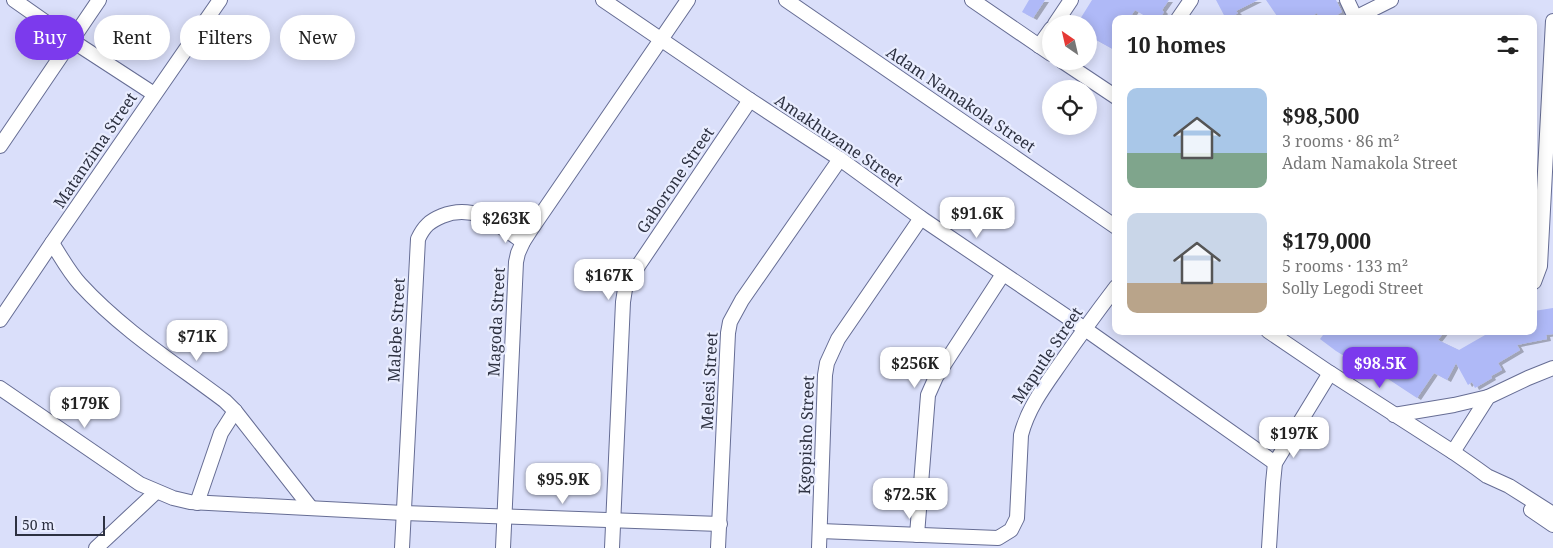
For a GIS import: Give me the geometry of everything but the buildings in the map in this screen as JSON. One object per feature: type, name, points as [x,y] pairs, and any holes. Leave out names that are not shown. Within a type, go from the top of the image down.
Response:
[{"type":"street","points":[[14,0],[36,15]]},
{"type":"street","points":[[84,22],[99,0]]},
{"type":"street","name":"Matanzima Street","points":[[0,320],[220,0]]},
{"type":"street","name":"Amakhuzane Street","points":[[604,0],[840,159],[921,218],[1084,328],[1275,463]]},
{"type":"street","name":"Magoda Street","points":[[503,548],[516,262],[518,253],[523,242],[688,0]]},
{"type":"street","name":"Adam Namakola Street","points":[[786,0],[1112,223]]},
{"type":"street","points":[[972,0],[1042,48]]},
{"type":"street","points":[[1060,15],[1070,0]]},
{"type":"street","points":[[1181,15],[1191,0]]},
{"type":"street","points":[[1347,0],[1353,15]]},
{"type":"street","points":[[1360,15],[1391,0]]},
{"type":"street","points":[[1537,274],[1540,266],[1553,21]]},
{"type":"street","points":[[84,48],[154,94]]},
{"type":"street","points":[[0,146],[58,60]]},
{"type":"street","points":[[1076,70],[1112,94]]},
{"type":"street","name":"Gaborone Street","points":[[612,548],[625,290],[638,266],[750,100]]},
{"type":"street","name":"Melesi Street","points":[[718,548],[730,322],[742,300],[840,159]]},
{"type":"street","name":"Malebe Street","points":[[402,548],[418,239],[427,223],[450,213],[467,211],[482,215],[523,242]]},
{"type":"street","name":"Kgopisho Street","points":[[819,548],[827,363],[838,339],[921,218]]},
{"type":"street","points":[[52,243],[78,282],[100,305],[144,341],[225,400],[311,508]]},
{"type":"street","points":[[820,531],[917,535],[928,394],[936,377],[1004,274]]},
{"type":"street","name":"Maputle Street","points":[[917,535],[998,538],[1011,530],[1017,518],[1021,434],[1024,422],[1037,397],[1084,328],[1112,292]]},
{"type":"street","points":[[1274,335],[1330,374],[1453,452],[1553,525]]},
{"type":"street","points":[[1394,414],[1454,406],[1488,398],[1553,368]]},
{"type":"street","points":[[1269,548],[1272,483],[1275,463],[1330,374]]},
{"type":"street","points":[[0,388],[140,484],[173,498],[197,502],[280,508],[404,514],[720,524]]},
{"type":"street","points":[[1453,452],[1488,398]]},
{"type":"street","points":[[197,502],[221,433],[235,411]]},
{"type":"street","points":[[1482,472],[1509,486],[1553,514]]},
{"type":"street","points":[[96,548],[156,492]]}]
